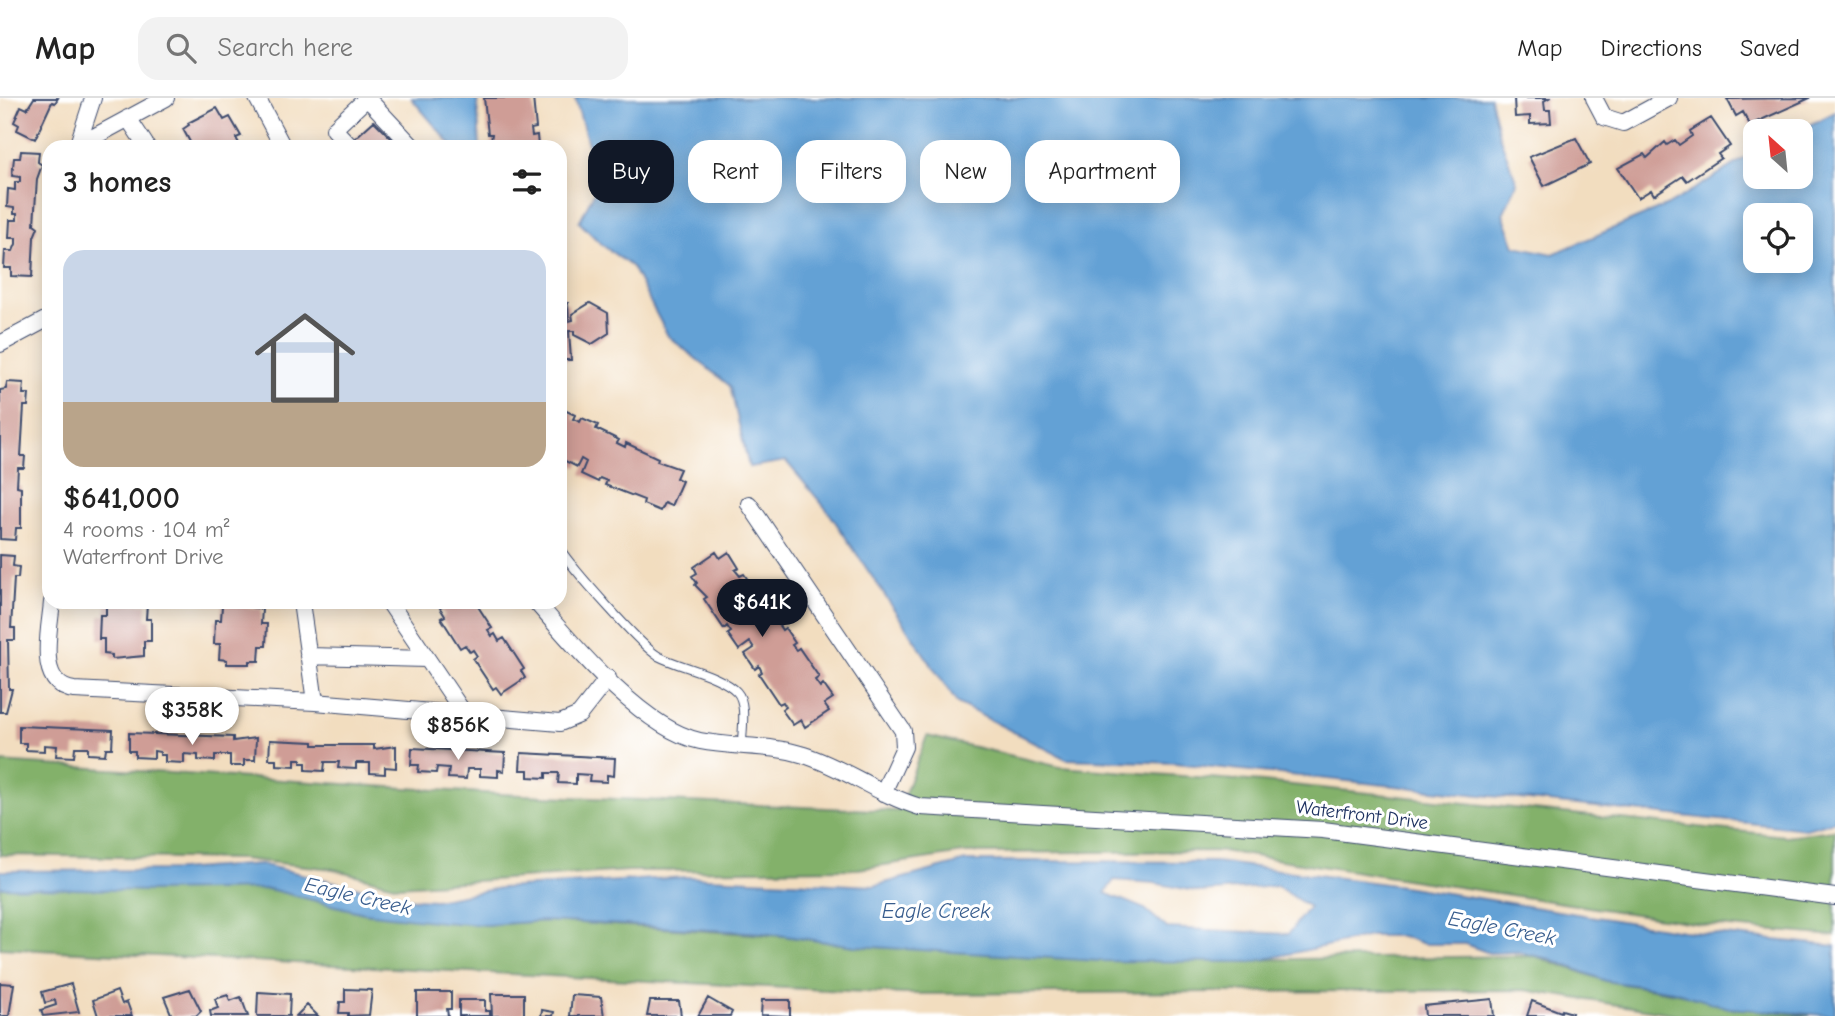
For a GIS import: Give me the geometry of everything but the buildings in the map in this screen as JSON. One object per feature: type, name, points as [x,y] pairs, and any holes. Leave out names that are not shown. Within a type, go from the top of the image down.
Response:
[{"type":"street","points":[[79,140],[93,98]]},
{"type":"street","points":[[88,140],[166,98]]},
{"type":"street","points":[[257,98],[279,140]]},
{"type":"street","points":[[344,140],[334,129],[367,98],[406,140]]},
{"type":"street","points":[[1594,98],[1597,109],[1607,120],[1623,123],[1650,103],[1669,98]]},
{"type":"street","points":[[128,118],[142,140]]},
{"type":"street","points":[[0,344],[42,322]]},
{"type":"street","points":[[749,504],[903,731],[905,741],[902,754],[883,793]]},
{"type":"street","points":[[52,609],[49,665],[56,682],[75,690],[315,702],[564,722],[575,718],[608,678]]},
{"type":"street","points":[[302,609],[315,702]]},
{"type":"street","points":[[393,609],[465,715]]},
{"type":"street","name":"Waterfront Drive","points":[[543,609],[608,678],[647,715],[670,730],[697,741],[783,749],[818,760],[883,793],[920,807],[1323,830],[1835,898]]},
{"type":"street","points":[[308,656],[428,660]]},
{"type":"lane","points":[[567,558],[656,655],[726,684],[738,692],[742,706],[741,744]]},
{"type":"green space","points":[[927,736],[1060,767],[1263,782],[1785,836],[1835,830],[1835,936],[1707,925],[1221,851],[963,853],[858,869],[628,871],[398,886],[333,869],[241,859],[0,855],[0,762],[499,794],[898,811]]},
{"type":"green space","points":[[0,886],[269,889],[364,913],[498,924],[549,921],[783,936],[856,946],[1131,961],[1535,956],[1606,981],[1810,1016],[1688,1016],[1524,990],[904,994],[0,948]]},
{"type":"water","points":[[411,98],[477,98],[480,140],[447,140]]},
{"type":"water","points":[[575,98],[1490,98],[1499,135],[1517,183],[1503,214],[1515,246],[1553,254],[1668,205],[1743,159],[1743,189],[1813,189],[1813,123],[1835,112],[1835,821],[1806,829],[1175,763],[1066,759],[957,703],[828,511],[786,461],[749,467],[730,386],[668,336],[632,267],[601,244],[579,222],[589,203],[674,203],[674,140],[588,140],[588,144]]},
{"type":"water","name":"Eagle Creek","points":[[966,861],[1216,862],[1409,887],[1683,931],[1835,946],[1835,1016],[1729,1008],[1673,991],[1606,981],[1550,959],[1518,952],[1489,953],[1465,944],[1424,944],[1402,936],[1371,936],[1252,962],[1100,961],[856,946],[763,933],[544,921],[486,925],[442,922],[364,913],[269,889],[150,891],[0,887],[0,871],[176,870],[260,864],[400,898],[435,900],[500,888],[688,877],[874,886]],"holes":[[[1114,880],[1154,883],[1201,892],[1277,886],[1309,907],[1288,934],[1167,928],[1145,909],[1105,893]]]}]
